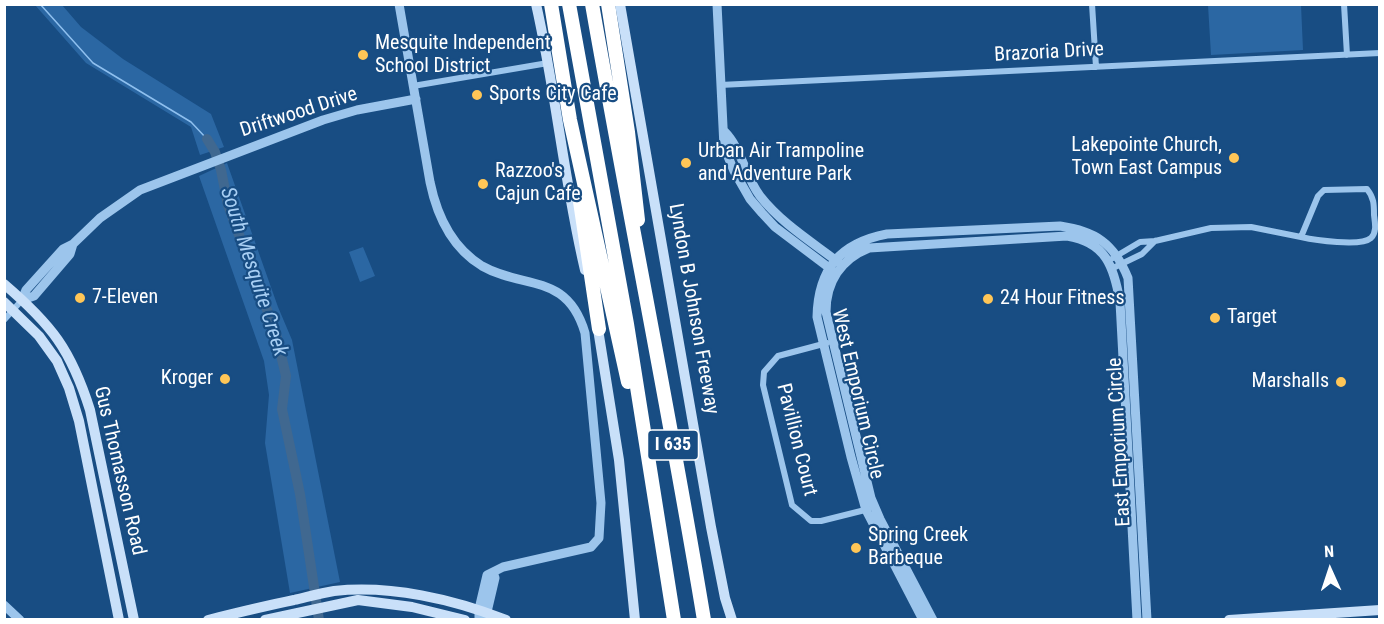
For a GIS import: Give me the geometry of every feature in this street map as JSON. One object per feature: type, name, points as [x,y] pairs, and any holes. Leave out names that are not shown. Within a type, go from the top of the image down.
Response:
[{"type":"highway","points":[[551,4],[570,120],[597,235],[625,376],[641,415]]},
{"type":"highway","name":"I 635","points":[[569,4],[641,415],[674,620]]},
{"type":"highway","name":"I 635","points":[[592,4],[640,270],[684,494],[704,620]]},
{"type":"highway","points":[[608,4],[636,189],[640,270]]},
{"type":"highway","points":[[574,136],[576,174],[598,329]]},
{"type":"main road","points":[[536,4],[574,223],[598,329],[619,460],[635,620]]},
{"type":"main road","name":"Lyndon B Johnson Freeway","points":[[620,4],[711,527],[732,620]]},
{"type":"main road","name":"Gus Thomasson Road","points":[[4,284],[55,334],[73,363],[90,410],[134,620]]},
{"type":"main road","name":"Gus Thomasson Road","points":[[4,302],[14,309],[39,336],[60,369],[75,404],[119,620]]},
{"type":"main road","points":[[60,369],[73,363]]},
{"type":"main road","points":[[83,440],[95,438]]},
{"type":"main road","points":[[208,620],[230,617],[332,591],[363,591],[408,594],[506,620]]},
{"type":"main road","points":[[406,607],[408,594]]},
{"type":"main road","points":[[265,620],[358,600],[406,607],[465,620]]},
{"type":"main road","points":[[1229,620],[1303,617],[1380,610]]},
{"type":"street","points":[[399,4],[434,200],[443,224],[466,254],[491,270],[509,277],[540,283],[559,294],[579,316],[585,333],[601,503],[599,538],[591,547],[503,567],[487,575],[481,615]]},
{"type":"street","points":[[717,4],[724,131],[734,141],[747,173],[774,218],[832,271]]},
{"type":"street","points":[[1092,4],[1096,67]]},
{"type":"street","points":[[1344,4],[1347,55]]},
{"type":"street","name":"Brazoria Drive","points":[[720,85],[1380,53]]},
{"type":"street","points":[[413,86],[548,63]]},
{"type":"street","name":"Driftwood Drive","points":[[22,300],[26,290],[63,249],[73,244],[100,218],[140,190],[341,114],[416,99]]},
{"type":"street","points":[[1120,260],[1140,242],[1155,241],[1211,228],[1251,227],[1322,242],[1366,241],[1372,237],[1375,229],[1373,197],[1367,189],[1324,190],[1318,196],[1301,237]]},
{"type":"street","points":[[774,218],[839,262]]},
{"type":"street","name":"West Emporium Circle","points":[[839,262],[869,248],[949,242],[1060,226],[1082,229],[1103,240],[1120,260]]},
{"type":"street","points":[[948,231],[949,242]]},
{"type":"street","name":"West Emporium Circle","points":[[933,620],[905,574],[871,508],[828,342],[817,317],[817,300],[821,283],[854,244],[870,237],[887,234],[948,231],[1076,237],[1094,245],[1110,264]]},
{"type":"street","points":[[1110,264],[1142,254],[1155,241]]},
{"type":"street","name":"East Emporium Circle","points":[[1120,260],[1128,278],[1127,343],[1132,434],[1141,508],[1147,620]]},
{"type":"street","name":"East Emporium Circle","points":[[1110,264],[1127,343]]},
{"type":"street","points":[[4,320],[22,300]]},
{"type":"street","name":"Pavillion Court","points":[[828,342],[778,356],[769,364],[765,372],[763,385],[792,505],[811,521],[821,522],[871,508]]},
{"type":"street","name":"East Emporium Circle","points":[[1132,434],[1130,508],[1137,620]]},
{"type":"street","points":[[1130,508],[1141,508]]},
{"type":"street","name":"West Emporium Circle","points":[[905,574],[923,620]]},
{"type":"street","points":[[4,605],[20,620]]},
{"type":"shaded area","points":[[35,5],[62,5],[81,27],[123,59],[211,114],[224,147],[200,155],[191,127],[86,63]]},
{"type":"shaded area","points":[[1208,5],[1301,5],[1303,50],[1211,55]]},
{"type":"shaded area","points":[[227,163],[292,340],[340,582],[290,593],[265,443],[269,395],[264,361],[199,176]]},
{"type":"shaded area","points":[[363,247],[375,276],[360,282],[349,252]]},
{"type":"waterway","points":[[40,4],[93,63],[191,122],[207,139]]},
{"type":"waterway","name":"South Mesquite Creek","points":[[207,139],[215,152],[228,205],[276,334],[286,376],[282,409],[300,494],[319,620]]},
{"type":"place","name":"Mesquite Independent School District","points":[[363,55]]},
{"type":"place","name":"Sports City Cafe","points":[[477,95]]},
{"type":"place","name":"Lakepointe Church, Town East Campus","points":[[1234,158]]},
{"type":"place","name":"Urban Air Trampoline and Adventure Park","points":[[686,163]]},
{"type":"place","name":"Razzoo's Cajun Cafe","points":[[483,184]]},
{"type":"place","name":"7-Eleven","points":[[80,298]]},
{"type":"place","name":"24 Hour Fitness","points":[[988,299]]},
{"type":"place","name":"Target","points":[[1215,318]]},
{"type":"place","name":"Kroger","points":[[225,379]]},
{"type":"place","name":"Marshalls","points":[[1341,382]]},
{"type":"place","name":"Spring Creek Barbeque","points":[[856,548]]}]
